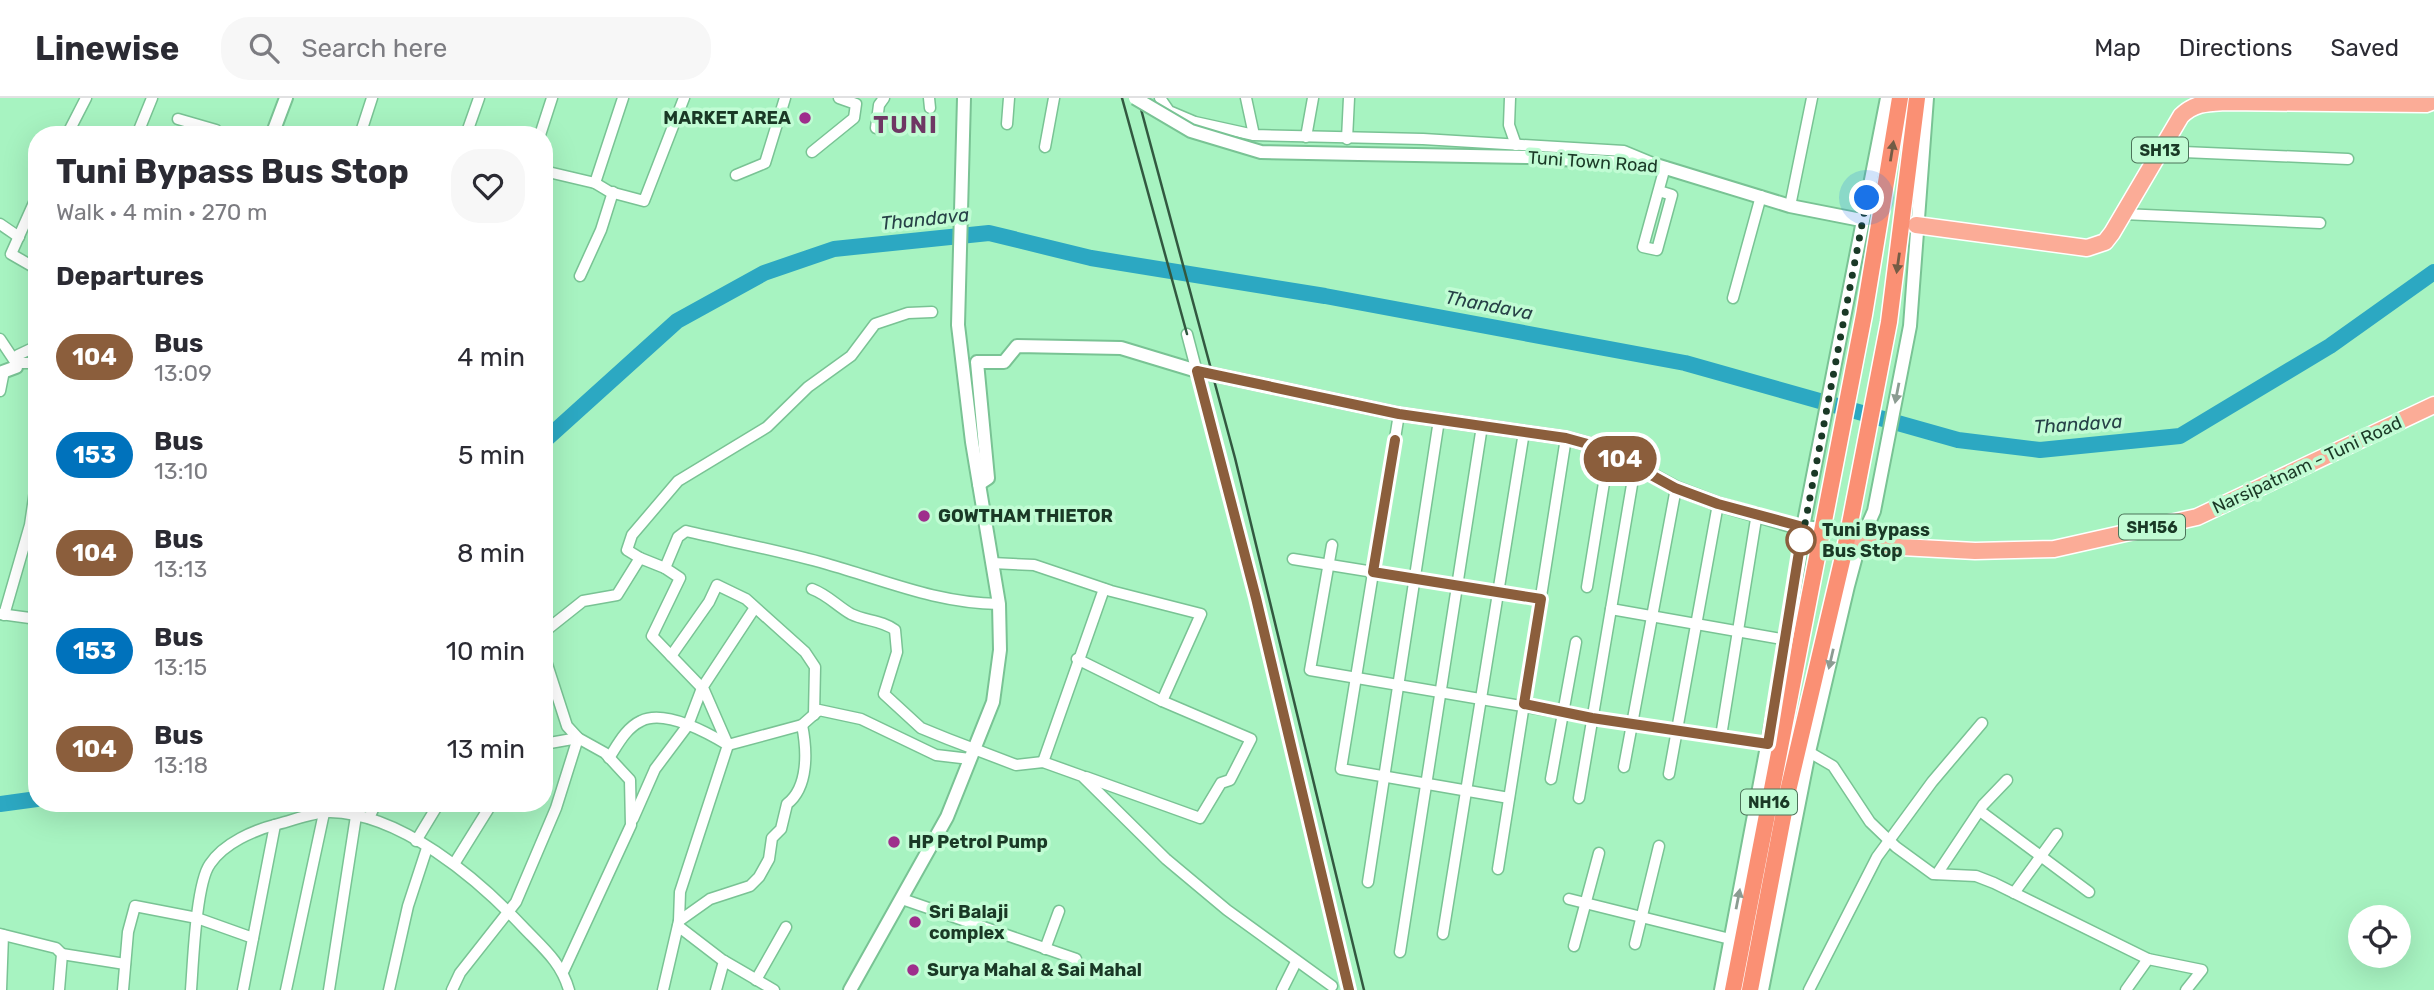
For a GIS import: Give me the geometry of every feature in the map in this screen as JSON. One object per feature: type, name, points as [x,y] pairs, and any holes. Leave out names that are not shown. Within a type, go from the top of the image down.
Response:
[{"type":"highway","name":"NH16","points":[[1733,990],[1864,315],[1900,98]]},
{"type":"highway","name":"NH16","points":[[1750,990],[1788,792],[1853,545],[1855,500],[1889,322],[1917,98]]},
{"type":"main road","name":"SH13","points":[[1916,225],[2087,247],[2105,242],[2181,116],[2200,103],[2434,101]]},
{"type":"main road","name":"Narsipatnam - Tuni Road","points":[[1853,545],[1975,551],[2054,549],[2197,517],[2434,405]]},
{"type":"street","points":[[72,126],[86,98]]},
{"type":"street","points":[[141,126],[152,98]]},
{"type":"street","points":[[275,126],[286,98]]},
{"type":"street","points":[[362,126],[372,98]]},
{"type":"street","points":[[469,126],[479,98]]},
{"type":"street","points":[[543,126],[552,98]]},
{"type":"street","points":[[595,183],[623,98]]},
{"type":"street","points":[[553,174],[595,183],[613,192],[644,201],[684,98]]},
{"type":"street","points":[[736,175],[765,163],[785,98]]},
{"type":"street","points":[[812,152],[854,118],[856,104],[839,98]]},
{"type":"street","points":[[876,128],[879,105],[884,98]]},
{"type":"street","points":[[850,990],[947,817],[993,702],[1000,650],[999,604],[979,484],[958,320],[964,98]]},
{"type":"street","points":[[1007,124],[1009,98]]},
{"type":"street","points":[[1045,147],[1054,98]]},
{"type":"street","name":"Tuni Town Road","points":[[1135,98],[1191,131],[1261,152],[1661,166],[1790,206],[1861,220]]},
{"type":"street","points":[[1160,98],[1168,111],[1195,122],[1254,135],[1423,139],[1624,151],[1661,166],[1658,191],[1643,247],[1657,250],[1672,195],[1658,191]]},
{"type":"street","points":[[1246,98],[1254,135]]},
{"type":"street","points":[[1248,111],[1253,98]]},
{"type":"street","points":[[1306,137],[1313,98]]},
{"type":"street","points":[[1347,139],[1349,98]]},
{"type":"street","points":[[1510,98],[1509,125],[1516,145]]},
{"type":"street","points":[[1790,206],[1812,98]]},
{"type":"street","points":[[1721,990],[1787,640],[1803,527],[1887,98]]},
{"type":"street","points":[[1762,990],[1853,545],[1874,511],[1910,326],[1927,98]]},
{"type":"street","points":[[177,120],[200,126]]},
{"type":"street","points":[[2160,151],[2348,159]]},
{"type":"street","points":[[580,276],[601,230],[613,192]]},
{"type":"street","points":[[1733,298],[1761,196]]},
{"type":"street","points":[[2123,214],[2320,223]]},
{"type":"street","points":[[28,216],[11,254],[28,264]]},
{"type":"street","points":[[0,224],[19,237]]},
{"type":"street","points":[[663,990],[678,924],[680,892],[728,745],[702,688],[652,636],[680,578],[627,550],[632,535],[678,481],[767,427],[808,387],[851,355],[875,324],[908,313],[932,312]]},
{"type":"street","points":[[1186,334],[1256,598],[1349,990]]},
{"type":"street","points":[[0,339],[16,363]]},
{"type":"street","points":[[979,484],[988,478],[977,362],[1004,362],[1017,346],[1047,344],[1121,348],[1197,371],[1399,414],[1566,438],[1609,452],[1675,488],[1718,504],[1803,527],[1822,529]]},
{"type":"street","points":[[0,390],[2,372],[16,367],[18,355],[28,350]]},
{"type":"street","points":[[16,363],[28,363]]},
{"type":"street","points":[[1399,414],[1341,769],[1509,798]]},
{"type":"street","points":[[1368,882],[1439,420]]},
{"type":"street","points":[[1399,952],[1482,426]]},
{"type":"street","points":[[1443,934],[1524,432]]},
{"type":"street","points":[[1498,869],[1566,438]]},
{"type":"street","points":[[1587,587],[1609,452]]},
{"type":"street","points":[[1578,798],[1636,467]]},
{"type":"street","points":[[1623,767],[1675,488]]},
{"type":"street","points":[[1669,774],[1718,504]]},
{"type":"street","points":[[1721,736],[1758,513]]},
{"type":"street","points":[[28,531],[2,615],[28,618]]},
{"type":"street","points":[[665,568],[678,537],[686,531],[828,564],[915,593],[970,603],[999,604]]},
{"type":"street","points":[[1332,545],[1310,670],[1524,704],[1592,718],[1768,744]]},
{"type":"street","points":[[553,625],[583,601],[617,595],[640,558]]},
{"type":"street","points":[[1293,559],[1541,599]]},
{"type":"street","points":[[992,563],[1034,565],[1104,589],[1201,614],[1162,701]]},
{"type":"street","points":[[671,656],[709,602],[717,585],[746,599],[805,652],[815,667],[814,715]]},
{"type":"street","points":[[812,589],[825,594],[852,615],[889,625],[895,630],[897,652],[884,694],[888,701],[908,713],[921,728],[973,753],[1016,765],[1043,762],[1199,818],[1221,783],[1230,780],[1251,739],[1162,701],[1077,659]]},
{"type":"street","points":[[1043,762],[1077,659],[1104,589]]},
{"type":"street","points":[[564,970],[655,769],[688,725],[702,688],[754,609]]},
{"type":"street","points":[[1611,609],[1738,634],[1787,640]]},
{"type":"street","points":[[1551,779],[1576,642]]},
{"type":"street","points":[[553,683],[567,726],[578,738],[609,758],[630,780],[631,825]]},
{"type":"street","points":[[609,758],[626,733],[643,719],[671,720],[688,725],[728,745],[802,725],[818,710],[861,719],[936,755],[973,753]]},
{"type":"street","points":[[1809,990],[1877,857],[1932,782],[1982,723]]},
{"type":"street","points":[[678,924],[710,899],[750,886],[759,877],[769,859],[772,838],[781,829],[787,804],[800,788],[807,748],[802,725]]},
{"type":"street","points":[[553,742],[578,738]]},
{"type":"street","points":[[452,990],[460,973],[516,902],[556,808],[578,738]]},
{"type":"street","points":[[1809,752],[1833,766],[1870,822],[1890,842],[1937,874],[1976,876],[2148,959],[2202,970],[2186,990]]},
{"type":"street","points":[[1082,776],[1166,859],[1332,986]]},
{"type":"street","points":[[1937,874],[1980,811],[2007,780]]},
{"type":"street","points":[[1980,811],[2089,892]]},
{"type":"street","points":[[369,818],[372,812]]},
{"type":"street","points":[[416,841],[434,812]]},
{"type":"street","points":[[454,864],[486,812]]},
{"type":"street","points":[[286,990],[324,813]]},
{"type":"street","points":[[191,990],[198,918],[209,864],[235,842],[275,825],[324,813],[369,818],[416,841],[454,864],[508,912],[564,970],[569,990]]},
{"type":"street","points":[[329,990],[355,816]]},
{"type":"street","points":[[243,990],[275,825]]},
{"type":"street","points":[[2014,893],[2057,834]]},
{"type":"street","points":[[1634,944],[1659,846]]},
{"type":"street","points":[[389,990],[408,906],[427,848]]},
{"type":"street","points":[[1574,946],[1599,853]]},
{"type":"street","points":[[902,899],[1076,959]]},
{"type":"street","points":[[1569,899],[1730,939]]},
{"type":"street","points":[[123,990],[135,906],[198,918],[253,938]]},
{"type":"street","points":[[1045,949],[1059,911]]},
{"type":"street","points":[[678,924],[724,961],[769,989]]},
{"type":"street","points":[[756,980],[786,927]]},
{"type":"street","points":[[1,990],[2,935],[56,948],[62,954],[125,964]]},
{"type":"street","points":[[60,990],[62,954]]},
{"type":"street","points":[[2126,990],[2148,959]]},
{"type":"street","points":[[716,990],[724,961]]},
{"type":"street","points":[[1282,990],[1296,961]]},
{"type":"waterway","name":"Thandava","points":[[553,433],[677,321],[764,273],[834,249],[989,233],[1091,258],[1325,296],[1685,363],[1958,440],[2040,450],[2180,436],[2330,346],[2434,272]]},
{"type":"waterway","name":"Thandava","points":[[0,804],[28,800]]},
{"type":"railway","points":[[1122,98],[1187,334]]},
{"type":"railway","points":[[1138,98],[1235,458],[1364,990]]},
{"type":"bus line","name":"104","points":[[1349,990],[1256,598],[1197,371],[1399,414],[1566,438],[1602,448],[1675,488],[1718,504],[1803,527],[1798,572],[1768,744],[1592,718],[1524,704],[1541,599],[1373,572],[1395,440]]},
{"type":"place","name":"MARKET AREA","points":[[805,118]]},
{"type":"place","name":"GOWTHAM THIETOR","points":[[924,516]]},
{"type":"place","name":"Tuni Bypass Bus Stop","points":[[1801,540]]},
{"type":"place","name":"HP Petrol Pump","points":[[894,842]]},
{"type":"place","name":"Sri Balaji complex","points":[[915,922]]},
{"type":"place","name":"Surya Mahal & Sai Mahal","points":[[913,970]]},
{"type":"district","name":"TUNI","points":[[906,125]]},
{"type":"route","points":[[1801,540],[1800,550],[1867,198]]}]
